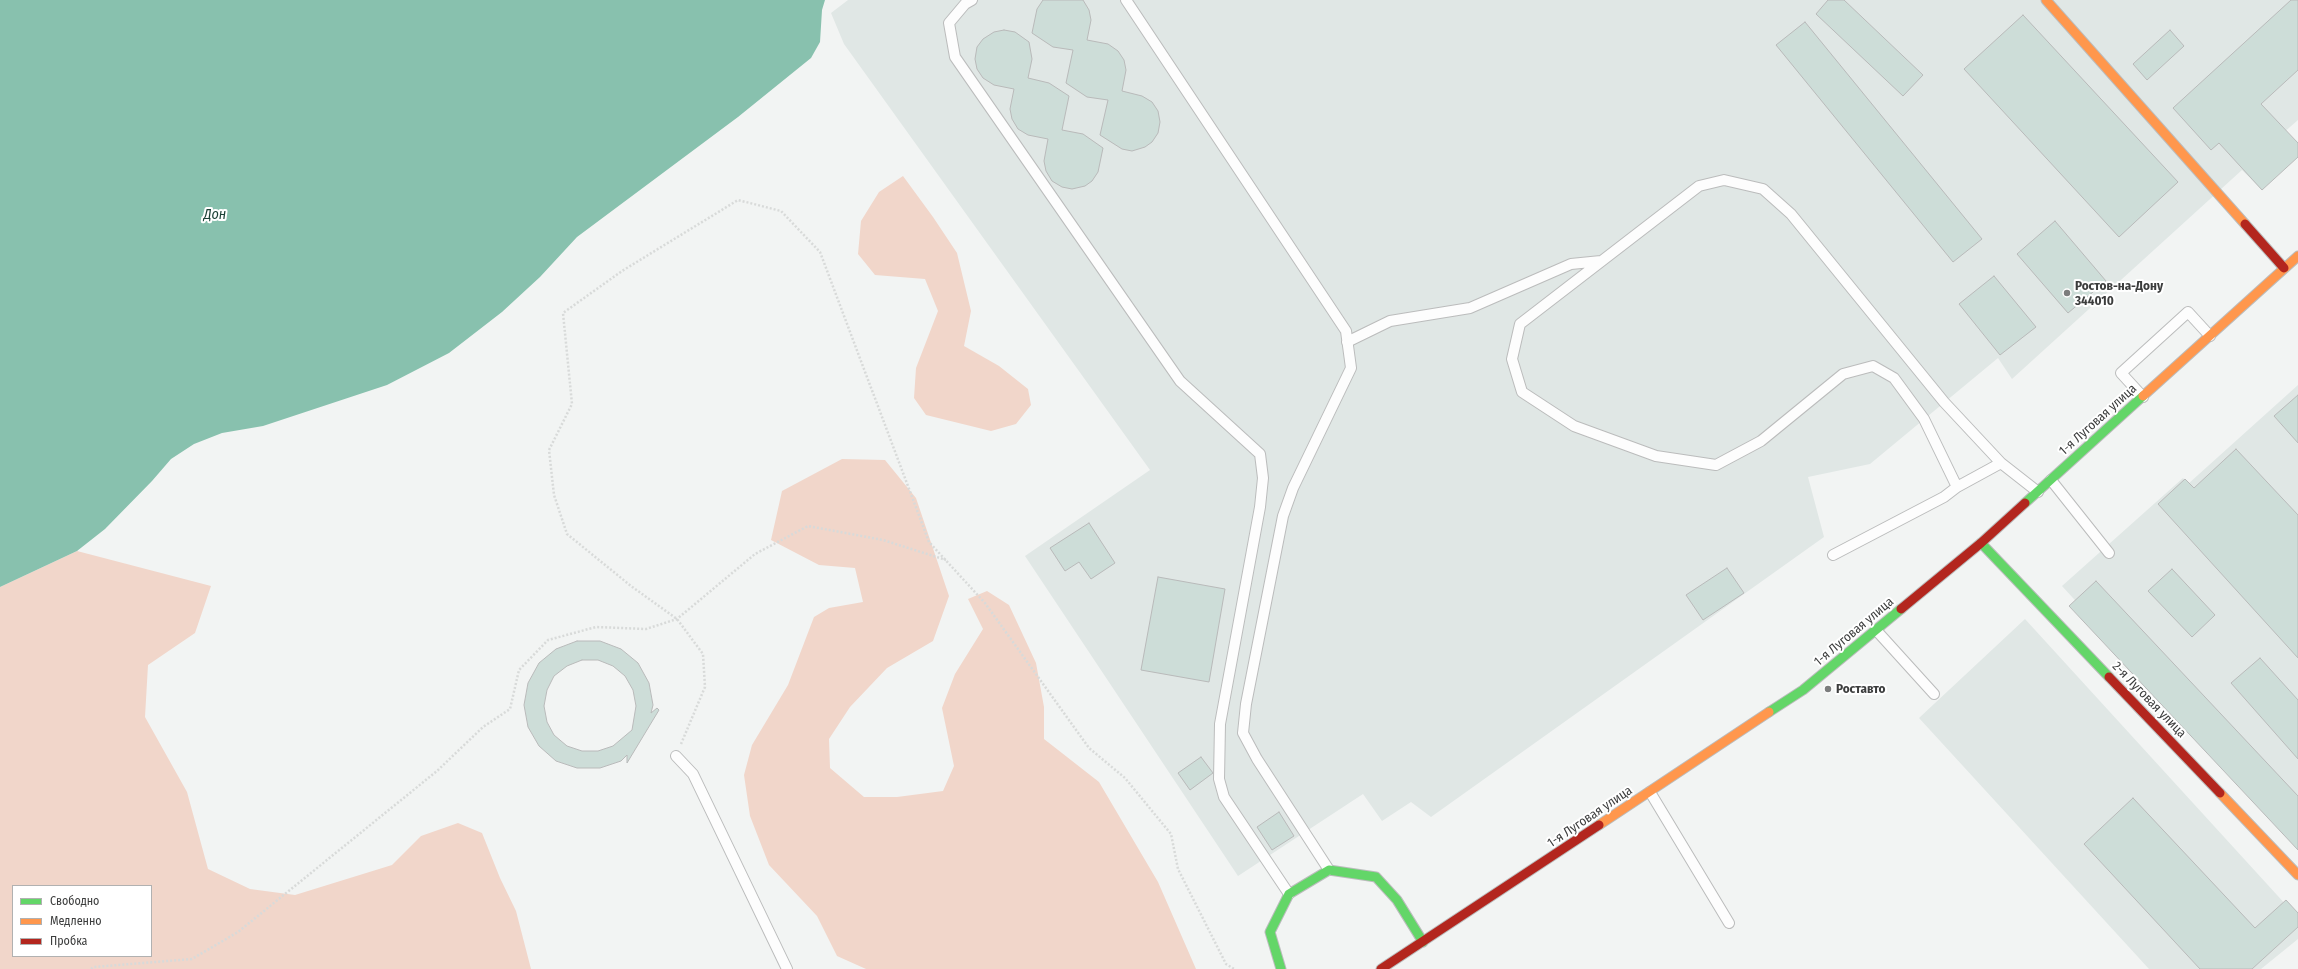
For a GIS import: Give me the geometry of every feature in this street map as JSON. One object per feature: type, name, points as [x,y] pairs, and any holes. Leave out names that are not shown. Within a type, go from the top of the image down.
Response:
[{"type":"main road","points":[[2046,0],[2284,268]]},
{"type":"main road","name":"1-я Луговая улица","points":[[1381,969],[1803,690],[1981,544],[2298,256]]},
{"type":"main road","name":"2-я Луговая улица","points":[[1981,544],[2298,875]]},
{"type":"main road","points":[[1281,969],[1270,932],[1289,894],[1329,870],[1376,877],[1397,900],[1423,942]]},
{"type":"lane","points":[[972,0],[965,4],[949,23],[955,57],[1180,381],[1260,454],[1263,478],[1260,507],[1220,724],[1219,779],[1224,796],[1289,894]]},
{"type":"lane","points":[[1126,0],[1346,331],[1351,368],[1293,488],[1283,516],[1246,704],[1243,733],[1257,759],[1329,870]]},
{"type":"lane","points":[[1957,487],[1924,419],[1894,378],[1873,366],[1844,374],[1761,441],[1716,464],[1656,456],[1574,426],[1522,392],[1512,359],[1520,324],[1699,186],[1724,180],[1763,190],[1791,214],[1944,402],[2001,463],[2038,492]]},
{"type":"lane","points":[[1348,342],[1390,321],[1470,308],[1572,264],[1601,261]]},
{"type":"lane","points":[[2143,397],[2121,373],[2188,312],[2210,336]]},
{"type":"lane","points":[[1833,555],[1944,497],[1957,487],[2001,463]]},
{"type":"lane","points":[[2051,480],[2109,553]]},
{"type":"lane","points":[[1876,630],[1934,694]]},
{"type":"lane","points":[[676,756],[692,774],[787,969]]},
{"type":"lane","points":[[1650,792],[1729,923]]},
{"type":"path","points":[[676,756],[705,687],[703,654],[677,619],[631,586],[567,534],[554,495],[549,450],[572,404],[563,313],[622,271],[738,200],[780,212],[820,252],[929,542],[985,604],[1089,748],[1125,778],[1171,834],[1178,869],[1226,964],[1234,969]]},
{"type":"path","points":[[91,969],[94,967],[192,959],[238,932],[437,771],[483,727],[510,709],[519,670],[548,640],[596,627],[646,629],[677,619],[755,554],[808,526],[883,540],[946,560]]},
{"type":"shaded area","points":[[848,0],[2298,0],[2298,120],[2282,134],[2298,154],[2262,190],[2242,170],[2012,379],[1998,358],[1870,464],[1808,477],[1824,537],[1431,817],[1411,802],[1382,821],[1363,794],[1238,876],[1025,556],[1150,470],[844,44],[831,13]]},
{"type":"shaded area","points":[[903,176],[957,253],[971,311],[964,346],[999,366],[1028,389],[1031,405],[1016,424],[991,431],[926,415],[914,398],[916,368],[938,311],[925,279],[875,275],[858,254],[861,221],[879,192]]},
{"type":"shaded area","points":[[2298,385],[2298,844],[2062,586],[2183,478],[2188,484]]},
{"type":"shaded area","points":[[842,459],[885,460],[916,498],[949,596],[933,641],[887,668],[850,707],[829,739],[830,768],[864,797],[897,797],[943,791],[954,766],[942,708],[955,674],[983,629],[968,599],[987,591],[1009,605],[1036,663],[1044,707],[1044,739],[1099,782],[1158,882],[1196,969],[866,969],[837,956],[817,916],[769,865],[750,816],[744,775],[752,745],[788,685],[814,617],[829,608],[863,602],[855,568],[819,565],[771,540],[782,491]]},
{"type":"shaded area","points":[[77,551],[211,586],[195,633],[148,665],[145,717],[187,792],[208,869],[250,889],[295,895],[392,865],[421,836],[458,823],[482,833],[500,878],[516,911],[531,969],[0,969],[0,587]]},
{"type":"shaded area","points":[[2025,619],[2298,918],[2298,939],[2261,969],[2149,969],[1919,718]]},
{"type":"water","name":"Дон","points":[[0,0],[825,0],[822,10],[820,42],[811,58],[738,117],[577,237],[540,277],[502,312],[449,353],[387,385],[263,426],[222,433],[194,444],[171,459],[152,481],[105,529],[77,551],[0,587]]},
{"type":"building","points":[[1043,0],[1083,0],[1089,10],[1091,20],[1087,40],[1108,44],[1118,51],[1124,60],[1126,70],[1122,91],[1142,96],[1152,102],[1158,111],[1160,122],[1158,133],[1152,142],[1145,147],[1132,151],[1122,149],[1100,135],[1108,100],[1087,97],[1066,83],[1073,50],[1053,47],[1032,33],[1037,9]]},
{"type":"building","points":[[1828,0],[1844,0],[1923,75],[1903,96],[1816,14]]},
{"type":"building","points":[[2291,0],[2298,0],[2298,70],[2261,104],[2298,143],[2298,157],[2262,190],[2219,143],[2211,150],[2173,108]]},
{"type":"building","points":[[2023,15],[2178,182],[2119,237],[1964,69]]},
{"type":"building","points":[[1805,22],[1982,239],[1953,262],[1776,45]]},
{"type":"building","points":[[1004,30],[1015,32],[1029,42],[1032,59],[1028,78],[1049,83],[1069,96],[1062,130],[1083,134],[1103,148],[1098,172],[1092,181],[1085,186],[1072,189],[1062,187],[1052,181],[1046,171],[1044,161],[1048,139],[1028,135],[1018,129],[1012,119],[1010,109],[1014,89],[994,85],[983,78],[977,69],[975,59],[977,47],[983,39],[994,32]]},
{"type":"building","points":[[2170,30],[2184,46],[2147,80],[2133,64]]},
{"type":"building","points":[[2055,221],[2106,281],[2068,313],[2017,254]]},
{"type":"building","points":[[1994,276],[2036,327],[2000,355],[1959,304]]},
{"type":"building","points":[[2298,395],[2298,443],[2274,416]]},
{"type":"building","points":[[2236,449],[2298,515],[2298,658],[2158,504],[2185,479],[2194,488]]},
{"type":"building","points":[[1089,523],[1115,563],[1091,579],[1079,562],[1065,571],[1050,548]]},
{"type":"building","points":[[1727,568],[1744,593],[1703,620],[1686,595]]},
{"type":"building","points":[[2172,569],[2215,615],[2192,637],[2148,591]]},
{"type":"building","points":[[1158,577],[1225,589],[1209,682],[1141,670]]},
{"type":"building","points":[[2096,581],[2298,796],[2298,850],[2069,606]]},
{"type":"building","points":[[577,641],[600,641],[621,649],[638,663],[649,683],[653,705],[651,713],[657,708],[659,710],[627,763],[627,755],[621,761],[600,768],[577,768],[556,761],[539,746],[528,727],[524,705],[528,683],[539,663],[556,649]],"holes":[[[582,660],[598,660],[613,666],[625,676],[633,690],[636,706],[632,730],[613,746],[598,751],[582,751],[567,746],[554,735],[547,722],[544,706],[547,690],[554,676],[567,666]]]},
{"type":"building","points":[[2260,658],[2298,700],[2298,759],[2231,683]]},
{"type":"building","points":[[1201,757],[1213,773],[1190,790],[1178,773]]},
{"type":"building","points":[[2133,798],[2255,928],[2286,900],[2298,913],[2298,927],[2252,969],[2200,969],[2084,844]]},
{"type":"building","points":[[1279,812],[1294,836],[1272,850],[1257,827]]},
{"type":"traffic: fast","points":[[2025,503],[2143,396]]},
{"type":"traffic: fast","points":[[1981,543],[2109,677]]},
{"type":"traffic: fast","points":[[1769,712],[1803,690],[1901,609]]},
{"type":"traffic: fast","points":[[1281,969],[1270,932],[1289,894],[1329,870],[1376,877],[1397,900],[1423,942]]},
{"type":"traffic: slow","points":[[2046,0],[2245,224]]},
{"type":"traffic: slow","points":[[2143,396],[2298,256]]},
{"type":"traffic: slow","points":[[1599,825],[1769,712]]},
{"type":"traffic: slow","points":[[2220,793],[2298,875]]},
{"type":"traffic: jam","points":[[2245,224],[2284,268]]},
{"type":"traffic: jam","points":[[1901,609],[1981,543],[2025,503]]},
{"type":"traffic: jam","points":[[2109,677],[2220,793]]},
{"type":"traffic: jam","points":[[1381,969],[1599,825]]},
{"type":"place","name":"Ростов-на-Дону 344010","points":[[2067,293]]},
{"type":"place","name":"Роставто","points":[[1828,689]]}]
